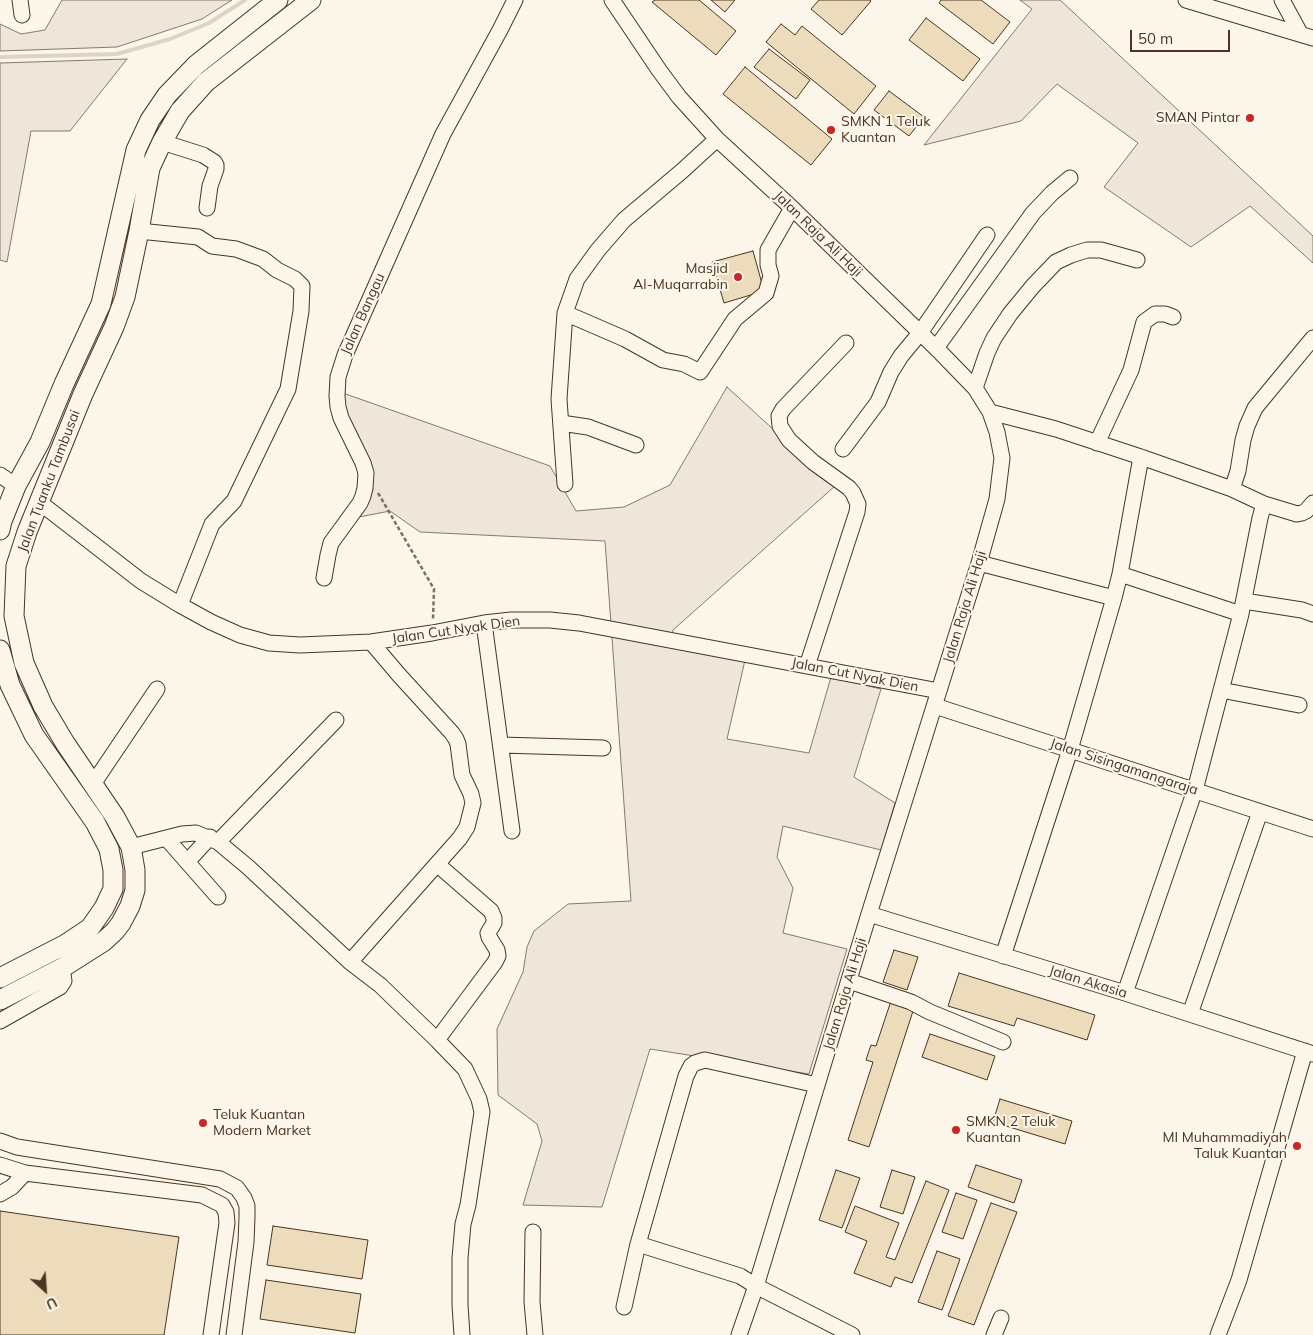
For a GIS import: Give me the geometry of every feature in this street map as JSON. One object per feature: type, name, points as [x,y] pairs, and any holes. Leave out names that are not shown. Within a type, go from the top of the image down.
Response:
[{"type":"main road","name":"Jalan Tuanku Tambusai","points":[[1,524],[16,486],[40,442],[101,304],[136,150],[150,120],[166,95],[196,65],[278,0]]},
{"type":"main road","name":"Jalan Tuanku Tambusai","points":[[0,1000],[62,968],[103,942],[121,923],[130,906],[135,890],[135,870],[131,847],[115,816],[65,743],[43,706],[24,663],[7,616],[16,566],[26,532],[83,394],[114,327],[125,297],[140,231],[150,168],[162,142],[180,111],[206,82],[311,0]]},
{"type":"main road","points":[[64,384],[83,394]]},
{"type":"main road","points":[[0,650],[5,684],[34,735],[95,822],[109,849],[113,870],[113,889],[104,908],[90,928],[66,944],[0,978]]},
{"type":"street","points":[[20,0],[22,15]]},
{"type":"street","name":"Jalan Bangau","points":[[366,473],[338,407],[338,377],[345,355],[443,134],[515,0]]},
{"type":"street","name":"Jalan Raja Ali Haji","points":[[612,0],[679,97],[717,139],[792,208],[975,388],[990,412],[997,432],[1002,458],[997,499],[979,564],[869,914],[756,1286],[739,1335]]},
{"type":"street","points":[[1186,0],[1307,36]]},
{"type":"street","points":[[1282,0],[1307,36]]},
{"type":"street","points":[[565,484],[559,399],[565,313],[577,279],[598,250],[624,220],[717,139]]},
{"type":"street","points":[[162,142],[203,154],[214,162],[216,169],[210,186],[207,208]]},
{"type":"street","points":[[936,348],[1032,213],[1070,178]]},
{"type":"street","points":[[565,313],[626,339],[663,360],[684,364],[700,372],[736,319],[766,293],[770,276],[768,250],[792,208]]},
{"type":"street","points":[[140,231],[198,237],[212,246],[236,249],[263,259],[277,270],[296,279],[302,286],[288,389],[234,502],[212,524],[180,605]]},
{"type":"street","points":[[843,449],[878,402],[891,372],[901,356],[920,333],[987,236]]},
{"type":"street","points":[[975,388],[994,338],[1010,314],[1056,262],[1087,250],[1101,250],[1137,260]]},
{"type":"street","points":[[1097,443],[1131,370],[1144,322],[1155,314],[1165,314],[1173,317]]},
{"type":"street","points":[[1232,489],[1238,471],[1243,440],[1254,408],[1313,338]]},
{"type":"street","points":[[807,666],[858,504],[849,488],[813,462],[789,440],[780,426],[779,416],[783,409],[846,343]]},
{"type":"street","points":[[990,412],[1056,429],[1141,457],[1232,489],[1264,504],[1297,514],[1306,511],[1313,503]]},
{"type":"street","points":[[561,423],[588,427],[636,445]]},
{"type":"street","points":[[1003,956],[1070,750],[1114,598],[1141,457]]},
{"type":"street","points":[[324,578],[332,543],[364,496],[366,473]]},
{"type":"street","points":[[0,475],[16,486]]},
{"type":"street","name":"Jalan Cut Nyak Dien","points":[[39,502],[141,581],[180,605],[210,622],[240,635],[269,643],[300,645],[371,642],[484,623],[511,620],[550,620],[579,623],[939,691]]},
{"type":"street","points":[[1125,994],[1196,790],[1242,607],[1264,504]]},
{"type":"street","points":[[979,564],[1114,598]]},
{"type":"street","points":[[1120,574],[1242,607],[1302,610],[1313,614]]},
{"type":"street","points":[[484,623],[512,831]]},
{"type":"street","points":[[350,962],[460,838],[467,827],[473,803],[462,775],[458,744],[452,733],[371,642]]},
{"type":"street","points":[[93,784],[157,689]]},
{"type":"street","points":[[1221,690],[1299,705]]},
{"type":"street","name":"Jalan Sisingamangaraja","points":[[934,706],[1313,829]]},
{"type":"street","points":[[187,862],[214,840],[336,720]]},
{"type":"street","points":[[501,745],[603,748]]},
{"type":"street","points":[[1190,1014],[1260,812]]},
{"type":"street","points":[[131,847],[182,834],[196,833],[214,840],[248,867],[350,962],[380,985],[438,1040],[465,1069],[480,1099],[482,1112],[468,1204],[463,1224],[460,1305],[462,1335]]},
{"type":"street","points":[[167,839],[218,897]]},
{"type":"street","points":[[437,864],[490,911],[494,922],[488,933],[498,956],[438,1040]]},
{"type":"street","name":"Jalan Akasia","points":[[869,914],[1309,1052],[1239,1280],[1218,1335]]},
{"type":"street","points":[[0,1021],[60,987],[64,981],[62,968]]},
{"type":"street","points":[[849,981],[911,1002],[930,1012],[1003,1042]]},
{"type":"street","points":[[624,1307],[639,1239],[686,1076],[691,1066],[705,1060],[817,1085]]},
{"type":"street","points":[[0,1141],[17,1148],[220,1179],[237,1188],[247,1206],[247,1217],[246,1242],[234,1335]]},
{"type":"street","points":[[83,1180],[90,1159]]},
{"type":"street","points":[[0,1165],[25,1173],[202,1195],[222,1205],[226,1212],[227,1222],[211,1335]]},
{"type":"street","points":[[0,1194],[12,1187],[25,1173]]},
{"type":"street","points":[[533,1232],[532,1302],[535,1335]]},
{"type":"street","points":[[638,1244],[740,1276],[852,1335]]},
{"type":"street","points":[[994,1335],[1001,1318]]},
{"type":"path","points":[[366,473],[434,589],[432,633]]},
{"type":"shaded area","points":[[62,0],[232,0],[202,19],[117,47],[0,51],[0,24],[21,34],[45,30]]},
{"type":"shaded area","points":[[1020,0],[1060,0],[1313,236],[1313,263],[1250,206],[1191,247],[1104,187],[1138,143],[1057,84],[1021,121],[924,145],[1032,9]]},
{"type":"shaded area","points":[[127,59],[70,131],[31,131],[7,262],[0,260],[0,63]]},
{"type":"shaded area","points":[[727,387],[835,486],[673,630],[670,644],[745,660],[727,739],[809,753],[831,677],[881,689],[854,777],[895,803],[881,850],[783,826],[777,857],[793,888],[783,933],[847,949],[809,1074],[650,1049],[602,1207],[523,1205],[542,1141],[537,1124],[498,1095],[497,1029],[523,972],[527,947],[534,931],[568,904],[631,901],[605,541],[420,532],[390,511],[359,517],[373,490],[370,471],[342,412],[340,392],[550,466],[576,511],[624,507],[670,485]]},
{"type":"building","points":[[655,0],[699,0],[736,31],[716,55],[652,2]]},
{"type":"building","points":[[711,0],[735,0],[725,12]]},
{"type":"building","points":[[819,0],[871,1],[842,35],[811,9]]},
{"type":"building","points":[[941,0],[981,0],[1010,22],[993,44],[939,3]]},
{"type":"building","points":[[926,18],[980,59],[963,81],[909,40]]},
{"type":"building","points":[[781,24],[795,35],[802,26],[876,86],[854,114],[766,42]]},
{"type":"building","points":[[769,49],[810,80],[796,99],[754,67]]},
{"type":"building","points":[[745,67],[832,139],[811,165],[723,94]]},
{"type":"building","points":[[889,91],[924,117],[909,136],[874,110]]},
{"type":"building","name":"Masjid Al-Muqarrabin","points":[[753,251],[764,291],[724,303],[712,262]]},
{"type":"building","points":[[894,950],[918,957],[907,990],[883,982]]},
{"type":"building","points":[[959,973],[1095,1015],[1087,1040],[1017,1018],[1014,1026],[948,1006]]},
{"type":"building","points":[[891,1001],[914,1008],[869,1147],[848,1140],[873,1062],[866,1060],[871,1045],[876,1046]]},
{"type":"building","points":[[930,1034],[995,1056],[987,1080],[922,1057]]},
{"type":"building","points":[[1000,1099],[1072,1121],[1065,1144],[993,1122]]},
{"type":"building","points":[[976,1165],[1022,1180],[1014,1203],[968,1187]]},
{"type":"building","points":[[836,1170],[860,1178],[842,1228],[819,1220]]},
{"type":"building","points":[[892,1170],[915,1177],[903,1214],[880,1207]]},
{"type":"building","points":[[926,1181],[949,1190],[912,1283],[895,1277],[891,1287],[854,1273],[867,1241],[845,1232],[855,1206],[899,1223],[886,1257],[895,1260]]},
{"type":"building","points":[[956,1193],[977,1200],[963,1239],[942,1232]]},
{"type":"building","points":[[991,1203],[1017,1212],[974,1325],[948,1316]]},
{"type":"building","points":[[0,1211],[179,1237],[164,1335],[0,1335]]},
{"type":"building","points":[[273,1226],[368,1240],[362,1279],[267,1265]]},
{"type":"building","points":[[937,1251],[960,1259],[942,1310],[918,1302]]},
{"type":"building","points":[[266,1280],[361,1294],[355,1333],[260,1319]]},
{"type":"waterway","points":[[0,57],[117,54],[170,39],[209,23],[245,0]]},
{"type":"place","name":"SMAN Pintar","points":[[1250,118]]},
{"type":"place","name":"SMKN 1 Teluk Kuantan","points":[[831,130]]},
{"type":"place","name":"Masjid Al-Muqarrabin","points":[[738,277]]},
{"type":"place","name":"Teluk Kuantan Modern Market","points":[[203,1123]]},
{"type":"place","name":"SMKN 2 Teluk Kuantan","points":[[956,1130]]},
{"type":"place","name":"MI Muhammadiyah Taluk Kuantan","points":[[1297,1146]]}]
